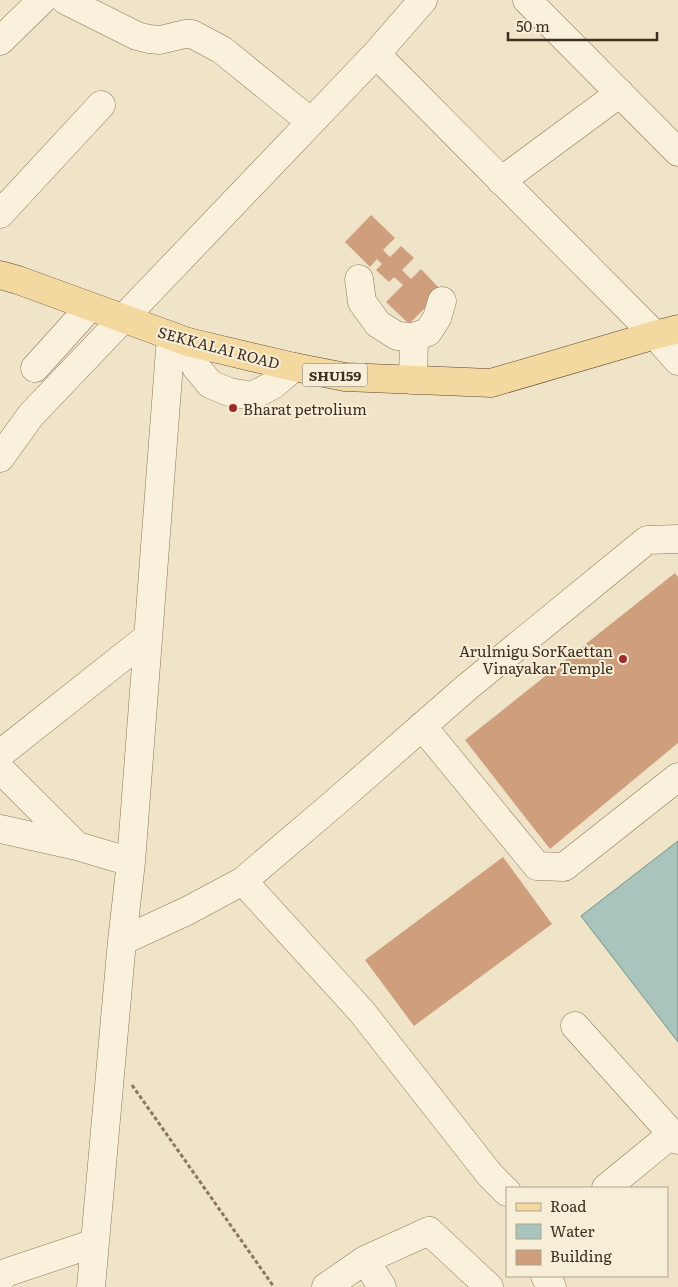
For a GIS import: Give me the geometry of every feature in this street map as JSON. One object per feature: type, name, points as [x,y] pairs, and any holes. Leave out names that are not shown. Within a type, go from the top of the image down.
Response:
[{"type":"main road","name":"SEKKALAI ROAD","points":[[0,275],[180,340],[345,377],[491,383],[666,332]]},
{"type":"street","points":[[0,41],[42,0]]},
{"type":"street","points":[[65,0],[137,36],[160,40],[192,34],[222,50],[311,122]]},
{"type":"street","points":[[0,458],[31,415],[376,54],[423,0]]},
{"type":"street","points":[[527,0],[678,152]]},
{"type":"street","points":[[376,54],[501,181],[666,332],[678,361]]},
{"type":"street","points":[[501,181],[620,93]]},
{"type":"street","points":[[0,214],[101,105]]},
{"type":"street","points":[[359,279],[362,302],[378,324],[398,336],[414,337],[428,332],[438,318],[442,301]]},
{"type":"street","points":[[35,368],[90,307]]},
{"type":"street","points":[[413,380],[414,337]]},
{"type":"street","points":[[180,340],[196,367],[210,384],[229,392],[252,396],[273,385],[294,367]]},
{"type":"street","points":[[91,1287],[122,941],[131,862],[148,637],[180,340]]},
{"type":"street","points":[[0,431],[31,415]]},
{"type":"street","points":[[122,941],[187,911],[243,881],[466,688],[647,540],[678,538]]},
{"type":"street","points":[[0,754],[148,637]]},
{"type":"street","points":[[422,726],[538,866],[564,866],[678,777]]},
{"type":"street","points":[[0,769],[77,846]]},
{"type":"street","points":[[0,829],[77,846],[131,862]]},
{"type":"street","points":[[243,881],[362,1012],[490,1175],[506,1191]]},
{"type":"street","points":[[575,1026],[675,1137],[607,1187]]},
{"type":"street","points":[[326,1287],[365,1260],[428,1231],[489,1287]]},
{"type":"street","points":[[3,1270],[95,1243]]},
{"type":"street","points":[[365,1260],[382,1287]]},
{"type":"path","points":[[112,1056],[274,1287]]},
{"type":"water","points":[[678,841],[678,1042],[581,916]]},
{"type":"building","points":[[371,215],[395,238],[383,250],[390,257],[401,246],[414,258],[402,270],[411,279],[421,269],[442,291],[409,324],[386,302],[403,285],[394,277],[389,282],[376,270],[382,264],[377,259],[370,267],[345,242]]},
{"type":"building","name":"Arulmigu SorKaettan Vinayakar Temple","points":[[675,573],[678,577],[678,743],[550,849],[465,740]]},
{"type":"building","points":[[503,857],[552,924],[414,1026],[365,960]]},
{"type":"place","name":"Bharat petrolium","points":[[233,408]]},
{"type":"place","name":"Arulmigu SorKaettan Vinayakar Temple","points":[[623,659]]}]
